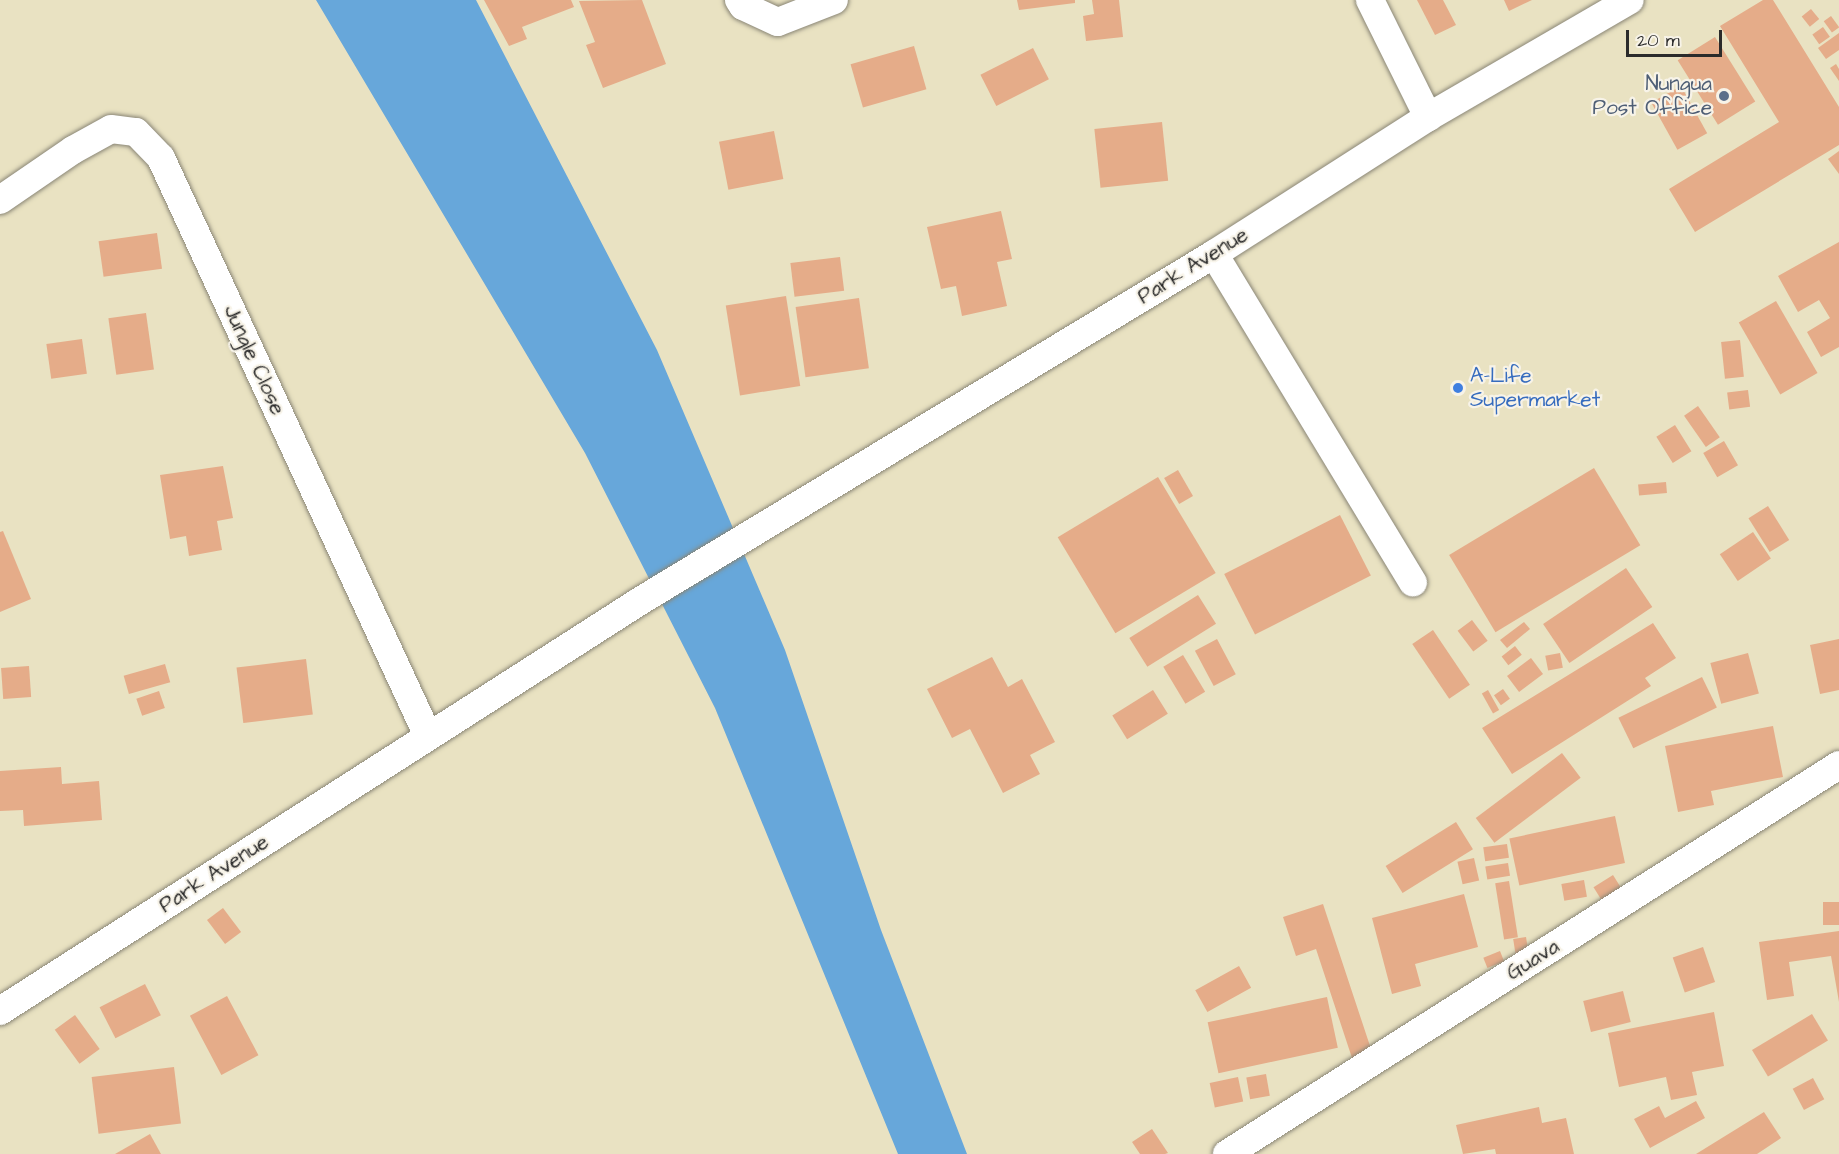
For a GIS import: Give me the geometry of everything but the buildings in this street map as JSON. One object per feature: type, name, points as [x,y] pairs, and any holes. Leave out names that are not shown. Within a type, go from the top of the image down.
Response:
[{"type":"street","points":[[739,0],[743,6],[778,22],[834,0]]},
{"type":"street","points":[[1370,0],[1428,117]]},
{"type":"street","name":"Park Avenue","points":[[0,1011],[640,601],[757,533],[1214,254],[1428,117],[1630,0]]},
{"type":"street","name":"Jungle Close","points":[[0,200],[73,150],[111,129],[136,132],[161,158],[428,736]]},
{"type":"street","points":[[1214,254],[1413,582]]},
{"type":"street","name":"Guava","points":[[1227,1154],[1839,765]]},
{"type":"water","points":[[316,0],[476,0],[657,350],[785,650],[881,930],[967,1154],[898,1154],[715,708],[585,453]]},
{"type":"place","name":"Nungua Post Office","points":[[1724,96]]},
{"type":"place","name":"A-Life Supermarket","points":[[1458,388]]}]
